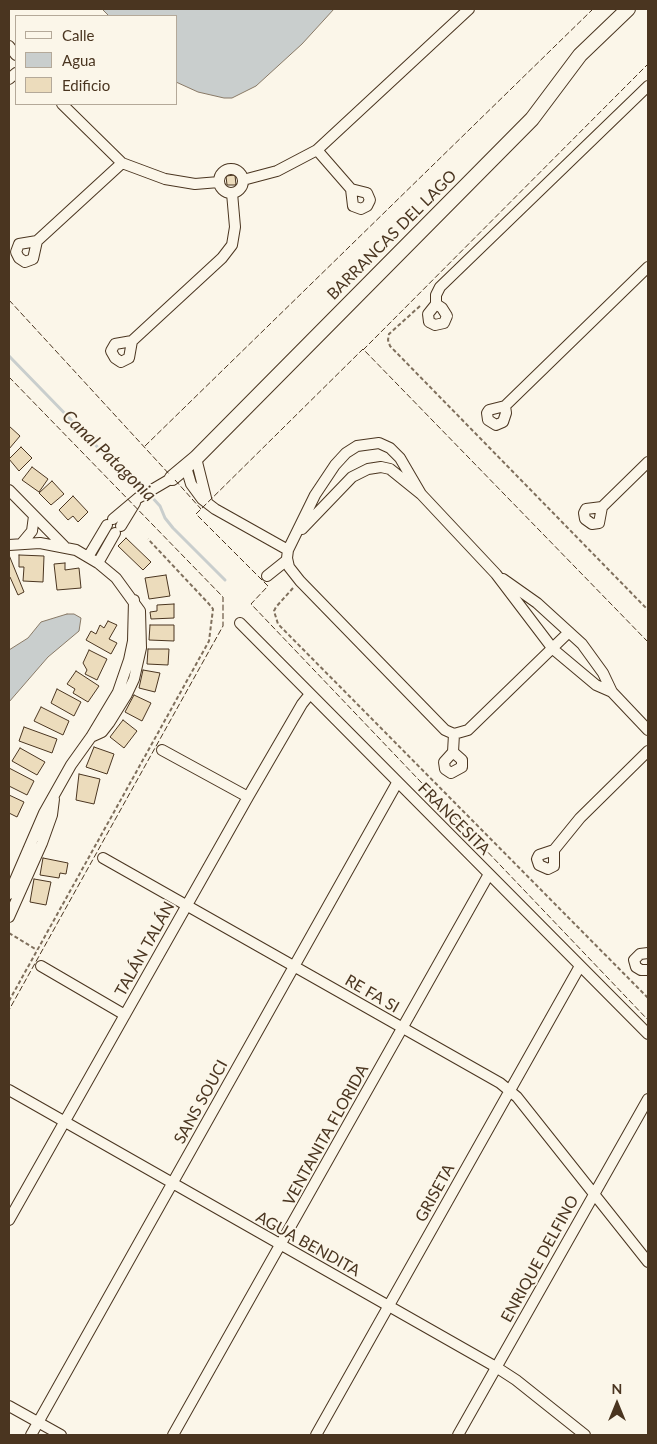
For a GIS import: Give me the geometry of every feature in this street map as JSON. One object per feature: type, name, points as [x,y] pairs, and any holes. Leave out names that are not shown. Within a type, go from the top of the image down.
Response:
[{"type":"street","points":[[243,180],[277,172],[317,150],[469,9]]},
{"type":"street","name":"BARRANCAS DEL LAGO","points":[[168,480],[191,462],[532,119],[580,55],[628,9]]},
{"type":"street","points":[[436,304],[436,295],[440,287],[648,86]]},
{"type":"street","points":[[63,105],[99,143],[122,163],[165,179],[195,184],[219,182]]},
{"type":"street","points":[[317,150],[351,189]]},
{"type":"street","points":[[37,241],[122,163]]},
{"type":"street","points":[[228,169],[239,172],[243,180],[239,190],[232,193],[222,189],[219,182],[221,174],[228,169]]},
{"type":"street","points":[[132,341],[222,258],[232,245],[235,227],[232,193]]},
{"type":"street","points":[[505,406],[648,267]]},
{"type":"street","points":[[267,576],[288,555],[294,538],[325,478],[346,452],[357,446],[379,443],[390,448],[400,458],[421,494]]},
{"type":"street","points":[[191,462],[191,484],[215,509],[288,555]]},
{"type":"street","points":[[602,506],[648,462]]},
{"type":"street","points":[[294,538],[352,477],[368,469],[381,467],[390,469],[421,494],[496,574],[553,649],[596,685],[612,692]]},
{"type":"street","points":[[88,557],[138,498],[168,480]]},
{"type":"street","points":[[9,490],[64,546],[98,563],[116,578],[134,600],[133,641],[125,674],[118,692],[91,737],[71,765],[44,813],[29,852],[9,894]]},
{"type":"street","points":[[22,543],[32,531],[34,516]]},
{"type":"street","points":[[98,563],[114,526]]},
{"type":"street","points":[[9,545],[22,543],[64,546]]},
{"type":"street","points":[[288,555],[289,566],[300,581],[445,730],[454,734],[468,730],[569,632]]},
{"type":"street","points":[[496,574],[537,603],[569,632],[592,657],[612,692],[648,730]]},
{"type":"street","name":"FRANCESITA","points":[[240,624],[648,1034]]},
{"type":"street","name":"TALÁN TALÁN","points":[[9,1220],[248,797],[302,704],[310,694]]},
{"type":"street","points":[[453,752],[454,734]]},
{"type":"street","points":[[162,750],[248,797]]},
{"type":"street","points":[[554,850],[580,818],[648,751]]},
{"type":"street","name":"SANS SOUCI","points":[[31,1435],[397,783]]},
{"type":"street","points":[[9,917],[52,815],[54,798]]},
{"type":"street","name":"RE FA SI","points":[[102,858],[295,966],[510,1090],[648,1262]]},
{"type":"street","name":"VENTANITA FLORIDA","points":[[172,1435],[489,874]]},
{"type":"street","points":[[648,953],[640,954],[634,960],[636,967],[640,970],[648,970]]},
{"type":"street","points":[[41,966],[125,1015]]},
{"type":"street","name":"GRISETA","points":[[316,1435],[580,966]]},
{"type":"street","name":"AGUA BENDITA","points":[[9,1090],[280,1246],[496,1367],[516,1380],[585,1435]]},
{"type":"street","name":"ENRIQUE DELFINO","points":[[458,1435],[648,1099]]},
{"type":"street","points":[[9,1406],[61,1435]]},
{"type":"path","points":[[425,300],[389,334],[390,346],[648,610]]},
{"type":"path","points":[[9,1001],[208,641],[212,609],[210,604],[148,538]]},
{"type":"path","points":[[300,581],[276,607],[274,611],[278,624],[648,998]]},
{"type":"path","points":[[9,933],[37,950]]},
{"type":"water","points":[[102,9],[334,9],[302,44],[256,86],[232,98],[198,92],[178,83],[178,15],[108,15]]},
{"type":"water","points":[[67,614],[74,614],[81,618],[79,631],[48,657],[9,702],[9,650],[28,638],[41,622]]},
{"type":"building","points":[[235,175],[236,185],[227,185],[226,176]]},
{"type":"building","points":[[9,426],[20,436],[9,449]]},
{"type":"building","points":[[21,447],[32,458],[19,471],[9,459]]},
{"type":"building","points":[[32,467],[48,479],[39,492],[22,480]]},
{"type":"building","points":[[52,481],[64,494],[51,505],[39,493]]},
{"type":"building","points":[[73,496],[88,512],[78,522],[73,516],[68,520],[59,510]]},
{"type":"building","points":[[126,538],[151,562],[143,570],[118,546]]},
{"type":"building","points":[[9,555],[24,592],[18,595],[9,578]]},
{"type":"building","points":[[19,555],[44,556],[43,582],[23,581],[24,567],[19,567]]},
{"type":"building","points":[[65,563],[65,570],[79,568],[81,588],[57,590],[54,564]]},
{"type":"building","points":[[166,575],[170,596],[149,599],[145,578]]},
{"type":"building","points":[[174,604],[174,618],[151,619],[150,612],[157,611],[157,605]]},
{"type":"building","points":[[108,621],[117,625],[109,639],[117,643],[111,654],[86,640],[91,631],[96,634],[100,625],[104,628]]},
{"type":"building","points":[[150,625],[174,625],[174,641],[149,640]]},
{"type":"building","points":[[148,649],[169,649],[168,665],[147,664]]},
{"type":"building","points":[[89,650],[107,659],[97,680],[85,674],[87,670],[83,663]]},
{"type":"building","points":[[143,670],[160,673],[155,692],[139,688]]},
{"type":"building","points":[[76,671],[99,686],[88,702],[73,693],[75,689],[67,684]]},
{"type":"building","points":[[57,689],[81,702],[74,716],[51,703]]},
{"type":"building","points":[[134,695],[151,703],[142,721],[125,712]]},
{"type":"building","points":[[41,707],[69,721],[63,735],[34,721]]},
{"type":"building","points":[[123,720],[137,731],[124,748],[110,737]]},
{"type":"building","points":[[24,727],[57,739],[52,753],[19,741]]},
{"type":"building","points":[[94,747],[114,754],[107,774],[86,767]]},
{"type":"building","points":[[20,748],[45,762],[37,775],[12,761]]},
{"type":"building","points":[[9,768],[34,781],[27,795],[9,786]]},
{"type":"building","points":[[79,774],[100,779],[94,804],[76,800]]},
{"type":"building","points":[[9,795],[24,802],[17,817],[9,813]]},
{"type":"building","points":[[43,858],[68,863],[66,874],[60,873],[59,878],[40,875]]},
{"type":"building","points":[[34,879],[51,882],[46,905],[30,902]]},
{"type":"waterway","name":"Canal Patagonia","points":[[9,356],[112,462],[139,483],[160,506],[165,518],[173,528],[225,580]]},
{"type":"fence","points":[[145,446],[593,9]]},
{"type":"fence","points":[[363,350],[648,64]]},
{"type":"fence","points":[[9,300],[170,475]]},
{"type":"fence","points":[[648,642],[363,349],[196,514],[268,586],[251,604],[648,1020]]},
{"type":"fence","points":[[9,377],[223,597],[223,626],[9,1010]]},
{"type":"fence","points":[[175,480],[201,509]]}]
